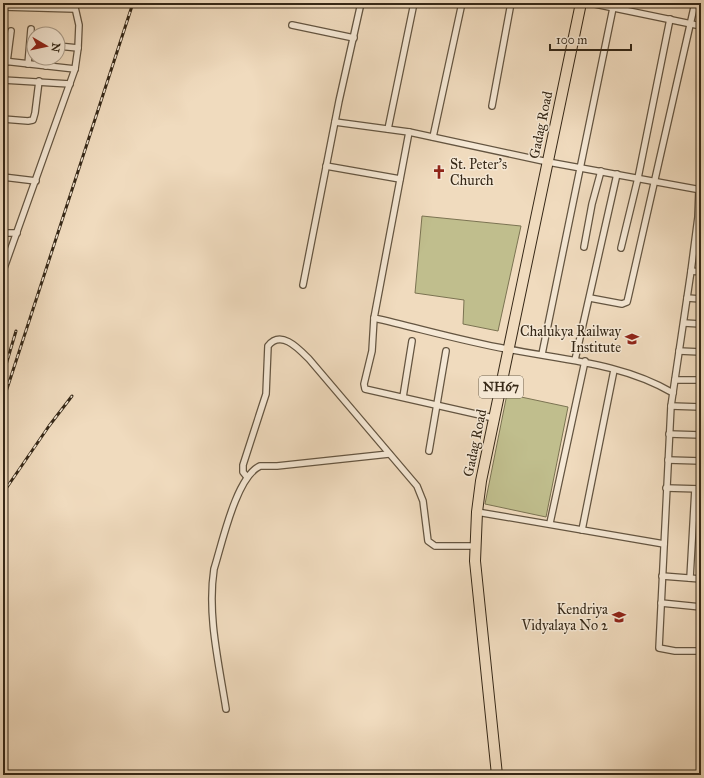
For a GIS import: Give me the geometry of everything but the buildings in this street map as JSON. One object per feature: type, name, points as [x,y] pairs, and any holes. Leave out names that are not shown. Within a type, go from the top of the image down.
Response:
[{"type":"highway","name":"Gadag Road","points":[[497,775],[476,569],[477,512],[481,481],[506,349],[545,161],[575,3]]},
{"type":"highway","name":"Gadag Road","points":[[545,161],[581,3]]},
{"type":"highway","name":"Gadag Road","points":[[492,775],[470,570],[471,511],[476,480],[506,349]]},
{"type":"street","points":[[302,285],[361,3]]},
{"type":"street","points":[[388,129],[414,3]]},
{"type":"street","points":[[433,137],[462,3]]},
{"type":"street","points":[[492,106],[511,3]]},
{"type":"street","points":[[590,3],[701,26]]},
{"type":"street","points":[[590,298],[618,304],[627,302],[656,181],[695,3]]},
{"type":"street","points":[[3,7],[75,6],[79,25],[75,69],[3,271]]},
{"type":"street","points":[[542,354],[613,8]]},
{"type":"street","points":[[621,248],[638,178],[670,19]]},
{"type":"street","points":[[292,25],[354,38]]},
{"type":"street","points":[[11,31],[5,62],[26,64]]},
{"type":"street","points":[[66,47],[78,48]]},
{"type":"street","points":[[46,66],[75,69]]},
{"type":"street","points":[[3,80],[70,84]]},
{"type":"street","points":[[3,119],[33,120],[36,113],[39,81]]},
{"type":"street","points":[[335,122],[409,132],[545,161],[700,190],[699,218],[671,406],[659,648],[675,651],[701,651]]},
{"type":"street","points":[[409,132],[374,318],[372,351],[364,387],[369,391],[490,417]]},
{"type":"street","points":[[326,166],[400,179]]},
{"type":"street","points":[[584,247],[592,204],[601,171]]},
{"type":"street","points":[[575,360],[617,174]]},
{"type":"street","points":[[3,177],[36,181]]},
{"type":"street","points":[[3,233],[17,233]]},
{"type":"street","points":[[694,246],[701,246]]},
{"type":"street","points":[[691,272],[701,272]]},
{"type":"street","points":[[687,298],[701,299]]},
{"type":"street","points":[[374,318],[506,349],[585,361],[654,382],[673,393]]},
{"type":"street","points":[[684,323],[701,324]]},
{"type":"street","points":[[247,477],[243,472],[243,466],[266,394],[266,351],[270,343],[280,340],[292,343],[309,359],[418,486],[421,494],[428,541],[435,546],[470,546]]},
{"type":"street","points":[[403,398],[412,341]]},
{"type":"street","points":[[429,451],[446,351]]},
{"type":"street","points":[[679,351],[701,352]]},
{"type":"street","points":[[550,523],[585,361]]},
{"type":"street","points":[[582,530],[614,370]]},
{"type":"street","points":[[675,380],[701,380]]},
{"type":"street","points":[[671,406],[701,407]]},
{"type":"street","points":[[669,434],[701,435]]},
{"type":"street","points":[[226,709],[214,630],[212,580],[234,501],[247,477],[260,466],[277,466],[389,454]]},
{"type":"street","points":[[668,460],[701,461]]},
{"type":"street","points":[[666,488],[698,489],[690,578]]},
{"type":"street","points":[[477,512],[550,523],[664,544]]},
{"type":"street","points":[[662,576],[701,579]]},
{"type":"street","points":[[661,603],[701,607]]},
{"type":"shaded area","points":[[422,216],[521,226],[498,331],[463,324],[464,300],[415,293]]},
{"type":"shaded area","points":[[507,394],[568,407],[546,517],[485,504]]},
{"type":"railway","points":[[3,401],[133,3]]},
{"type":"railway","points":[[3,375],[16,331]]},
{"type":"railway","points":[[3,493],[49,426],[72,396]]},
{"type":"place","name":"St. Peter's Church","points":[[439,172]]},
{"type":"place","name":"Chalukya Railway Institute","points":[[632,339]]},
{"type":"place","name":"Kendriya Vidyalaya No 2","points":[[619,617]]}]
